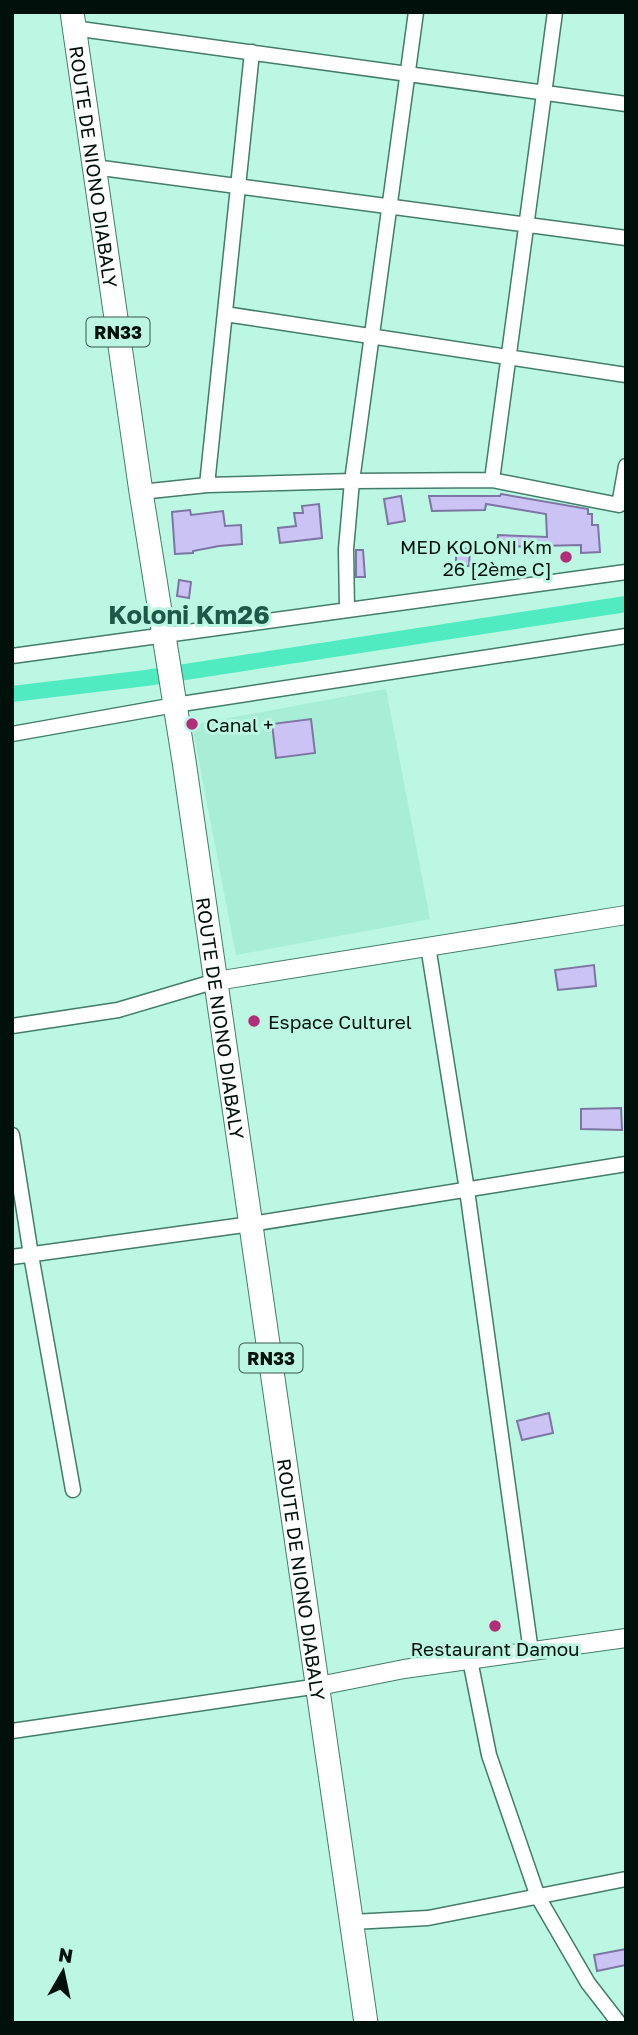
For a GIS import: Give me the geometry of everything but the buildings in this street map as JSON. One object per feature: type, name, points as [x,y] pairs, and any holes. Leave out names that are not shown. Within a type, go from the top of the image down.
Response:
[{"type":"main road","name":"ROUTE DE NIONO DIABALY","points":[[73,20],[141,492],[216,981],[366,2023]]},
{"type":"street","points":[[347,610],[346,550],[352,481],[416,12]]},
{"type":"street","points":[[492,480],[555,12]]},
{"type":"street","points":[[73,20],[252,52],[626,104]]},
{"type":"street","points":[[207,485],[252,52]]},
{"type":"street","points":[[94,167],[626,238]]},
{"type":"street","points":[[225,314],[626,375]]},
{"type":"street","points":[[141,492],[207,485],[492,480],[620,505],[626,466]]},
{"type":"street","points":[[12,656],[165,643],[347,610],[626,572]]},
{"type":"street","points":[[12,734],[174,699],[626,636]]},
{"type":"street","points":[[12,1026],[118,1010],[216,981],[626,915]]},
{"type":"street","points":[[428,946],[467,1190],[531,1652]]},
{"type":"street","points":[[12,1135],[74,1490]]},
{"type":"street","points":[[12,1257],[251,1224],[626,1164]]},
{"type":"street","points":[[12,1731],[626,1637]]},
{"type":"street","points":[[470,1660],[489,1755],[538,1896],[588,1983],[619,2023]]},
{"type":"street","points":[[352,1922],[428,1918],[626,1879]]},
{"type":"shaded area","points":[[386,689],[430,919],[236,955],[192,725]]},
{"type":"waterway","points":[[12,694],[146,678],[626,604]]},
{"type":"place","name":"MED KOLONI Km 26 [2ème C]","points":[[566,557]]},
{"type":"place","name":"Canal +","points":[[192,724]]},
{"type":"place","name":"Espace Culturel","points":[[254,1021]]},
{"type":"place","name":"Restaurant Damou","points":[[495,1626]]},
{"type":"district","name":"Koloni Km26","points":[[189,614]]}]
